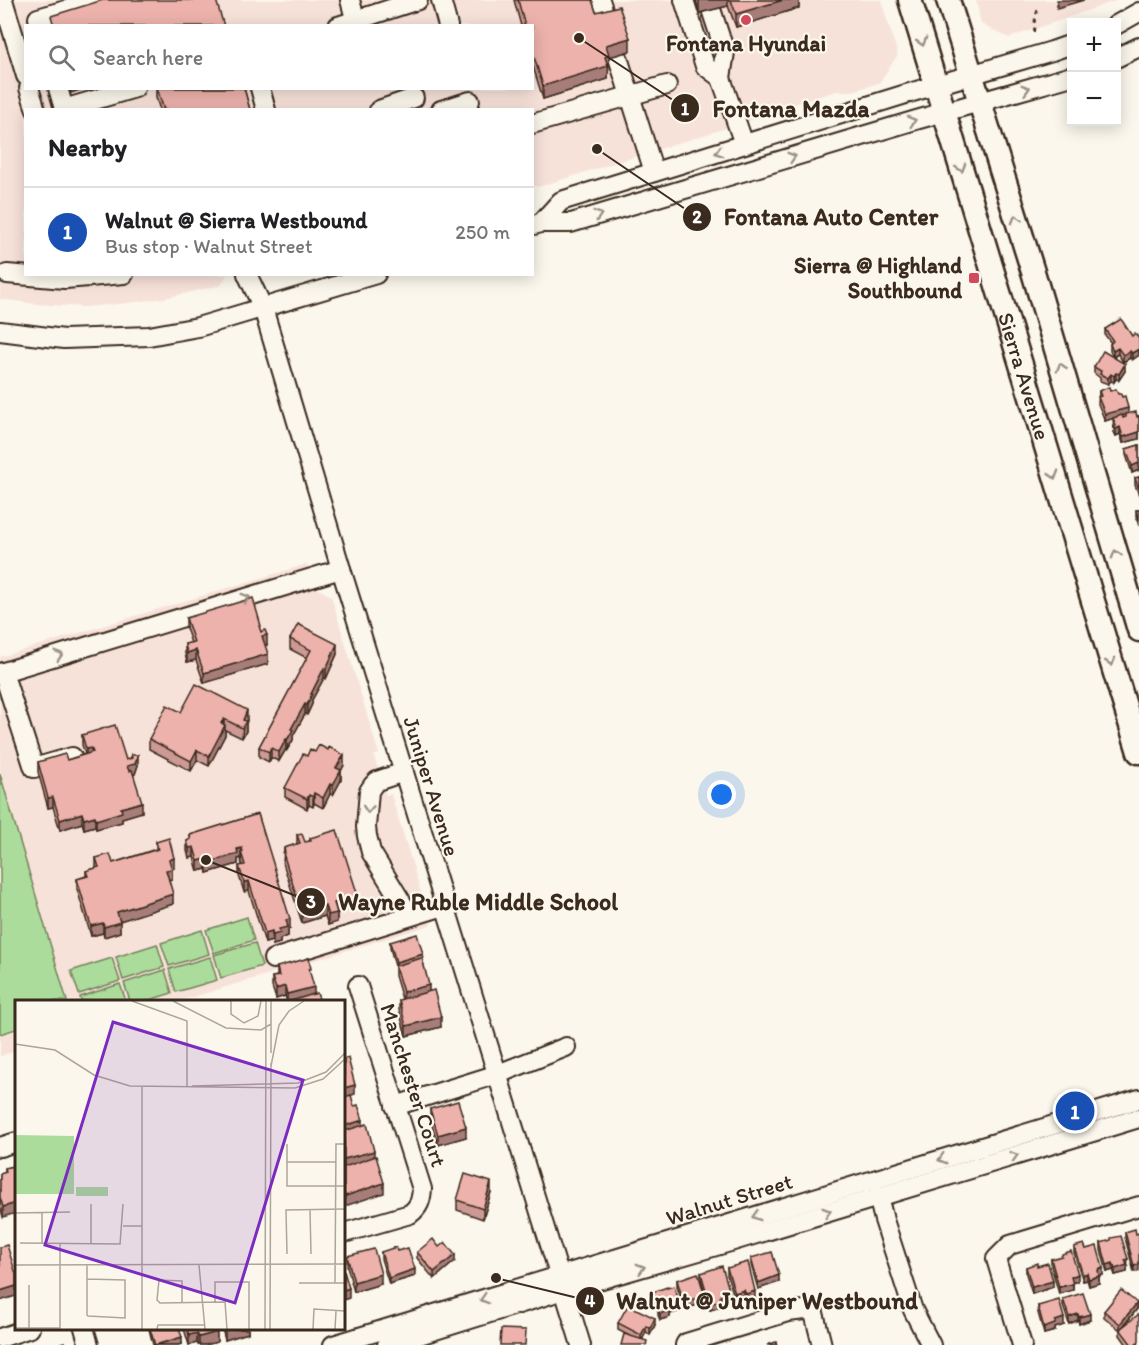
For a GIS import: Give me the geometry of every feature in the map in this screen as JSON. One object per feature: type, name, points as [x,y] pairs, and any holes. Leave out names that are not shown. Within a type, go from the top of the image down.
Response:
[{"type":"main road","name":"Sierra Avenue","points":[[910,0],[1139,752]]},
{"type":"main road","name":"Sierra Avenue","points":[[948,0],[1037,287],[1139,630]]},
{"type":"street","points":[[3,0],[24,69]]},
{"type":"street","points":[[10,26],[101,0]]},
{"type":"street","points":[[350,0],[356,23],[418,0]]},
{"type":"street","points":[[441,0],[447,24]]},
{"type":"street","points":[[600,0],[654,172]]},
{"type":"street","points":[[684,0],[705,66],[721,78]]},
{"type":"street","points":[[708,0],[725,52],[721,78],[744,144]]},
{"type":"street","points":[[1121,22],[1139,12]]},
{"type":"street","points":[[537,224],[561,201],[1067,45]]},
{"type":"street","points":[[1121,56],[1139,47]]},
{"type":"street","points":[[537,224],[571,223],[1067,77]]},
{"type":"street","points":[[534,123],[667,85]]},
{"type":"street","points":[[30,90],[35,108]]},
{"type":"street","points":[[59,90],[64,108]]},
{"type":"street","points":[[67,108],[128,90]]},
{"type":"street","points":[[261,90],[265,108]]},
{"type":"street","points":[[385,108],[414,98]]},
{"type":"street","points":[[447,108],[470,100]]},
{"type":"street","points":[[7,274],[24,275]]},
{"type":"street","points":[[46,276],[85,276]]},
{"type":"street","points":[[248,276],[263,308]]},
{"type":"street","points":[[261,276],[263,308]]},
{"type":"street","points":[[0,331],[64,339],[149,336],[198,327],[369,276]]},
{"type":"street","name":"Juniper Avenue","points":[[263,308],[444,906],[581,1345]]},
{"type":"street","points":[[72,757],[34,768],[2,673],[341,569]]},
{"type":"street","points":[[403,919],[371,852],[366,827],[369,791],[373,785],[377,781],[404,772]]},
{"type":"street","points":[[273,959],[444,906]]},
{"type":"street","name":"Manchester Court","points":[[345,1233],[410,1214],[417,1208],[422,1189],[358,987]]},
{"type":"street","points":[[395,1106],[498,1074],[566,1047]]},
{"type":"street","name":"Walnut Street","points":[[387,1345],[562,1283],[1139,1099]]},
{"type":"street","name":"Walnut Street","points":[[333,1345],[562,1283],[730,1242],[1139,1118]]},
{"type":"street","points":[[0,1147],[15,1142]]},
{"type":"street","points":[[878,1196],[913,1310],[931,1345]]},
{"type":"street","points":[[1022,1345],[996,1259],[1010,1245],[1139,1206]]},
{"type":"street","points":[[685,1344],[788,1312],[813,1309],[822,1345]]},
{"type":"street","points":[[0,1338],[27,1330]]},
{"type":"street","points":[[84,1330],[89,1345]]},
{"type":"path","points":[[1034,32],[1038,9]]},
{"type":"shaded area","points":[[0,0],[881,0],[898,55],[879,83],[852,91],[837,91],[787,106],[774,113],[538,187],[534,185],[534,108],[24,108],[24,276],[226,276],[221,285],[165,298],[84,307],[0,299]]},
{"type":"shaded area","points":[[976,0],[1118,0],[1009,38],[981,24]]},
{"type":"shaded area","points":[[307,564],[313,586],[331,596],[379,754],[374,756],[386,795],[391,794],[431,925],[183,1000],[15,1000],[15,1051],[0,1056],[0,657]]},
{"type":"green space","points":[[0,774],[67,1000],[15,1000],[15,1029],[0,1034]]},
{"type":"green space","points":[[247,917],[254,940],[214,953],[206,930]]},
{"type":"green space","points":[[202,930],[209,954],[169,966],[161,943]]},
{"type":"green space","points":[[255,943],[262,966],[221,978],[214,955]]},
{"type":"green space","points":[[157,944],[164,967],[123,980],[116,957]]},
{"type":"green space","points":[[210,957],[217,980],[176,992],[169,969]]},
{"type":"green space","points":[[112,958],[120,981],[79,994],[71,971]]},
{"type":"green space","points":[[165,970],[172,993],[149,1000],[130,1000],[124,983]]},
{"type":"green space","points":[[120,984],[126,1000],[81,1000],[80,997]]},
{"type":"building","points":[[103,0],[216,0],[223,24],[53,24],[51,16]]},
{"type":"building","points":[[518,0],[592,0],[596,12],[619,6],[630,38],[606,45],[609,55],[605,57],[608,66],[543,86],[534,57],[534,24],[524,24]]},
{"type":"building","points":[[731,0],[783,0],[736,14]]},
{"type":"building","points":[[158,90],[245,90],[249,108],[163,108]]},
{"type":"building","points":[[1121,319],[1132,336],[1135,333],[1139,339],[1139,349],[1123,355],[1118,348],[1113,351],[1110,344],[1113,341],[1105,329]]},
{"type":"building","points":[[1103,351],[1125,364],[1119,374],[1116,373],[1114,376],[1111,374],[1108,378],[1094,367]]},
{"type":"building","points":[[1109,387],[1110,391],[1116,389],[1118,394],[1125,396],[1128,408],[1105,414],[1098,397],[1101,396],[1099,391]]},
{"type":"building","points":[[1136,412],[1137,417],[1139,416],[1139,432],[1123,437],[1120,427],[1116,429],[1114,427],[1116,426],[1113,418],[1122,415],[1123,418],[1126,414]]},
{"type":"building","points":[[1139,445],[1139,463],[1132,466],[1126,449]]},
{"type":"building","points":[[1139,477],[1139,489],[1135,478]]},
{"type":"building","points":[[253,598],[261,632],[265,630],[267,635],[262,636],[268,654],[204,673],[196,650],[187,653],[185,644],[194,642],[186,618]]},
{"type":"building","points":[[298,624],[337,644],[287,740],[279,752],[271,748],[269,752],[259,747],[311,650],[290,639]]},
{"type":"building","points":[[196,684],[247,710],[243,720],[246,721],[242,728],[224,719],[221,723],[225,725],[209,756],[197,750],[191,761],[149,739],[167,705],[181,712]]},
{"type":"building","points":[[115,725],[126,760],[132,758],[131,755],[138,755],[135,764],[127,766],[129,771],[132,770],[142,802],[121,808],[122,812],[96,820],[95,816],[84,819],[82,813],[60,820],[53,797],[48,798],[38,762],[65,754],[67,760],[93,752],[91,748],[86,749],[82,735]]},
{"type":"building","points":[[319,745],[328,750],[329,747],[344,755],[336,768],[341,770],[323,798],[314,793],[313,797],[309,795],[307,799],[285,788],[303,754],[307,756],[310,749],[315,752]]},
{"type":"building","points":[[258,814],[290,919],[286,920],[288,927],[279,929],[280,933],[273,935],[272,931],[265,933],[249,881],[244,882],[239,866],[245,865],[242,848],[237,849],[238,854],[207,863],[206,859],[198,861],[194,847],[189,848],[187,841],[191,839],[190,835]]},
{"type":"building","points":[[337,830],[358,896],[334,903],[337,913],[328,915],[325,906],[302,914],[283,853],[285,853],[284,848],[300,843],[297,835],[302,834],[305,842],[311,841],[310,838]]},
{"type":"building","points":[[169,838],[174,858],[169,860],[172,869],[166,870],[173,894],[117,912],[120,922],[104,927],[103,923],[91,926],[77,879],[88,876],[86,871],[99,867],[96,858],[110,854],[113,863],[158,849],[156,842]]},
{"type":"building","points":[[417,934],[423,954],[396,962],[390,942]]},
{"type":"building","points":[[309,958],[311,969],[309,969],[314,987],[287,994],[285,986],[276,989],[272,977],[279,976],[277,967]]},
{"type":"building","points":[[422,958],[429,985],[403,992],[395,966]]},
{"type":"building","points":[[434,990],[441,1017],[406,1026],[399,1000]]},
{"type":"building","points":[[317,993],[319,1000],[294,1000]]},
{"type":"building","points":[[348,1058],[355,1085],[345,1088],[345,1059]]},
{"type":"building","points":[[351,1095],[354,1106],[358,1105],[363,1120],[345,1126],[345,1097]]},
{"type":"building","points":[[458,1101],[466,1127],[438,1135],[430,1109]]},
{"type":"building","points":[[367,1124],[374,1151],[345,1159],[345,1131]]},
{"type":"building","points":[[376,1156],[384,1183],[345,1196],[345,1167]]},
{"type":"building","points":[[15,1165],[15,1203],[3,1207],[0,1197],[0,1174],[6,1172],[5,1168]]},
{"type":"building","points":[[465,1174],[491,1182],[483,1209],[457,1200]]},
{"type":"building","points":[[1135,1229],[1136,1234],[1139,1233],[1139,1264],[1134,1266],[1125,1232]]},
{"type":"building","points":[[1121,1236],[1128,1259],[1125,1260],[1127,1265],[1115,1269],[1113,1263],[1107,1265],[1101,1243]]},
{"type":"building","points":[[433,1239],[439,1247],[445,1242],[455,1255],[434,1272],[417,1252]]},
{"type":"building","points":[[1084,1244],[1086,1249],[1097,1246],[1103,1268],[1098,1270],[1099,1276],[1089,1279],[1087,1273],[1083,1275],[1074,1247]]},
{"type":"building","points":[[7,1245],[15,1271],[15,1286],[0,1291],[0,1247]]},
{"type":"building","points":[[396,1247],[397,1251],[408,1248],[415,1269],[389,1278],[381,1252]]},
{"type":"building","points":[[374,1249],[381,1274],[354,1282],[347,1256]]},
{"type":"building","points":[[1071,1251],[1078,1274],[1071,1277],[1073,1284],[1059,1287],[1051,1259]]},
{"type":"building","points":[[772,1252],[779,1275],[758,1283],[751,1258]]},
{"type":"building","points":[[748,1262],[755,1291],[746,1294],[744,1290],[735,1293],[727,1268]]},
{"type":"building","points":[[1037,1263],[1037,1266],[1048,1263],[1053,1281],[1032,1287],[1026,1267]]},
{"type":"building","points":[[722,1266],[730,1293],[720,1296],[721,1300],[710,1304],[701,1273]]},
{"type":"building","points":[[698,1273],[705,1296],[680,1303],[683,1300],[677,1280]]},
{"type":"building","points":[[345,1274],[349,1288],[345,1290]]},
{"type":"building","points":[[674,1286],[680,1304],[660,1314],[658,1308],[661,1307],[661,1297],[654,1297],[653,1292]]},
{"type":"building","points":[[1121,1290],[1137,1303],[1120,1324],[1104,1311]]},
{"type":"building","points":[[1083,1293],[1090,1314],[1069,1317],[1063,1299]]},
{"type":"building","points":[[1059,1300],[1064,1318],[1044,1328],[1038,1306]]},
{"type":"building","points":[[628,1305],[655,1318],[650,1328],[646,1326],[641,1335],[618,1323]]},
{"type":"building","points":[[1139,1314],[1139,1341],[1132,1345],[1120,1329]]},
{"type":"building","points":[[501,1329],[526,1330],[525,1345],[500,1345]]},
{"type":"building","points":[[150,1330],[179,1330],[182,1337],[155,1345]]},
{"type":"building","points":[[187,1330],[216,1330],[217,1332],[199,1337],[197,1333],[189,1335]]},
{"type":"building","points":[[624,1334],[647,1341],[646,1345],[621,1345]]},
{"type":"place","name":"Fontana Hyundai","points":[[746,20]]},
{"type":"place","name":"Fontana Mazda","points":[[579,38]]},
{"type":"place","name":"Fontana Auto Center","points":[[597,149]]},
{"type":"place","name":"Sierra @ Highland Southbound","points":[[974,278]]},
{"type":"place","name":"Wayne Ruble Middle School","points":[[206,860]]},
{"type":"place","name":"Walnut @ Sierra Westbound","points":[[1075,1111]]},
{"type":"place","name":"Walnut @ Juniper Westbound","points":[[496,1278]]}]
